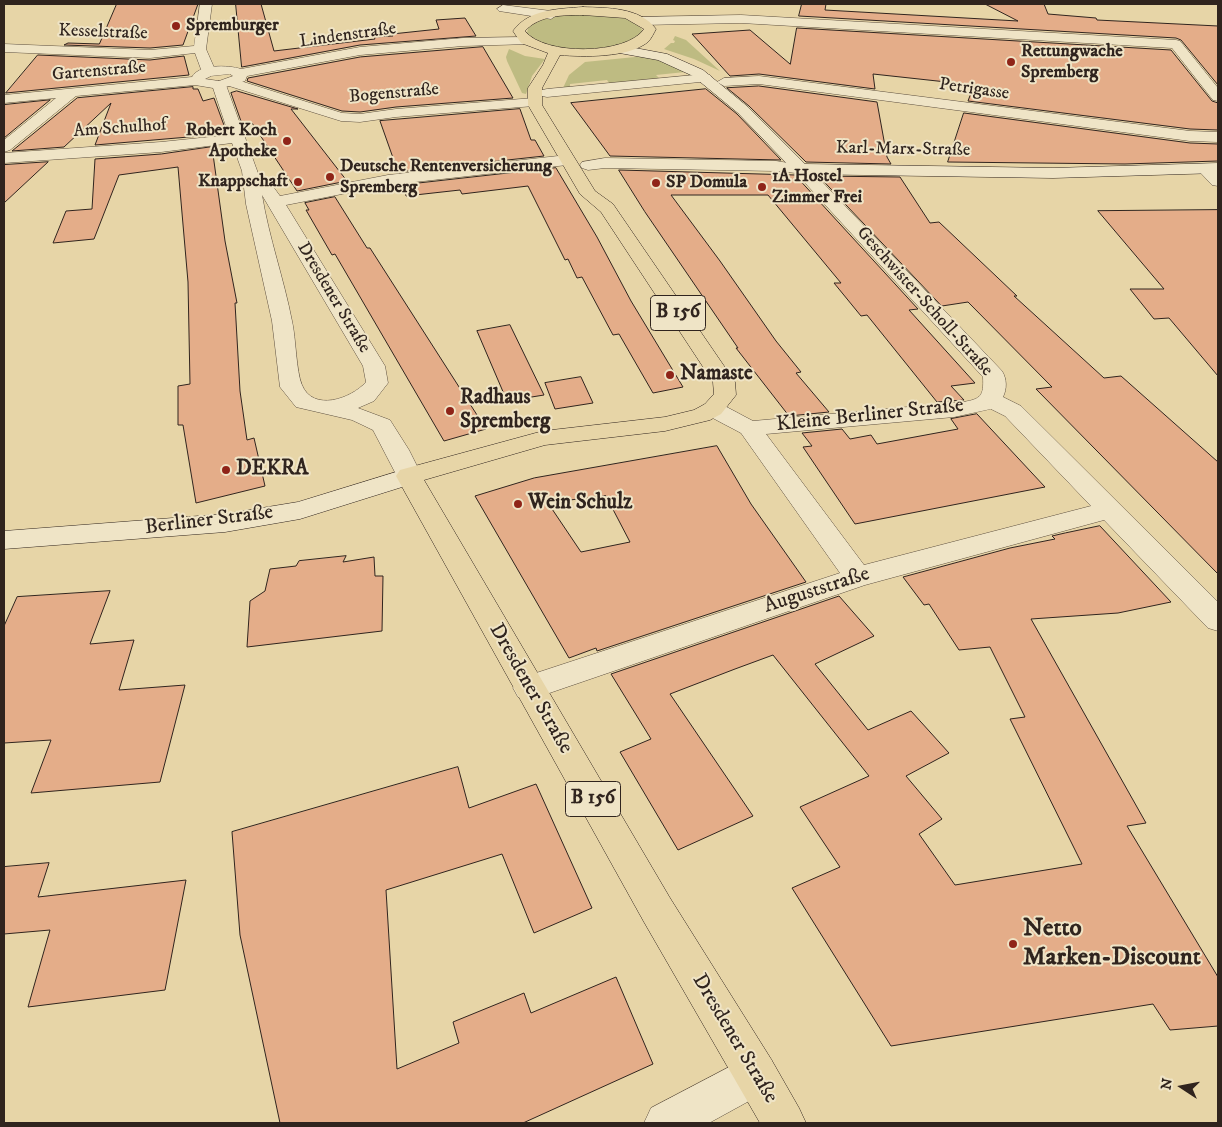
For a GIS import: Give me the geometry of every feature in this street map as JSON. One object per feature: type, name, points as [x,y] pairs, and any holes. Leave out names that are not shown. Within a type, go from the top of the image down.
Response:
[{"type":"main road","points":[[590,12],[604,4]]},
{"type":"main road","points":[[618,9],[645,26],[649,35],[641,42],[619,49],[582,52],[552,50],[524,32],[551,14],[618,9]]},
{"type":"main road","points":[[534,102],[533,91],[540,76],[553,58],[554,53],[552,50]]},
{"type":"main road","points":[[547,93],[551,80],[565,62],[582,52]]},
{"type":"main road","name":"B 156","points":[[547,93],[549,104],[605,192],[608,208]]},
{"type":"main road","name":"B 156","points":[[534,102],[588,194],[608,208],[724,382],[725,395],[712,409]]},
{"type":"main road","points":[[409,476],[543,438],[665,424],[702,414],[712,409]]},
{"type":"main road","name":"Dresdener Straße","points":[[409,476],[657,910],[784,1123]]},
{"type":"street","points":[[206,4],[200,49],[209,72]]},
{"type":"street","points":[[729,18],[737,5]]},
{"type":"street","points":[[524,32],[521,17],[498,7],[551,14]]},
{"type":"street","points":[[645,26],[729,18],[1176,44],[1218,97]]},
{"type":"street","name":"Lindenstraße","points":[[230,80],[360,51],[463,42],[524,32]]},
{"type":"street","name":"Geschwister-Scholl-Straße","points":[[641,42],[701,64],[724,82],[741,102],[743,110]]},
{"type":"street","name":"Kesselstraße","points":[[4,48],[150,54],[200,49]]},
{"type":"street","name":"Geschwister-Scholl-Straße","points":[[619,49],[662,57],[689,67],[743,110],[801,169],[994,376],[995,390],[990,399],[1013,410],[1218,620]]},
{"type":"street","points":[[231,70],[230,80],[205,84],[197,81],[199,76],[209,72],[231,70]]},
{"type":"street","points":[[547,93],[705,78]]},
{"type":"street","name":"Bogenstraße","points":[[230,80],[341,117],[360,118],[396,113],[534,102]]},
{"type":"street","name":"Dresdener Straße","points":[[230,80],[239,138],[251,179],[282,321],[291,387],[304,402],[360,415],[382,425],[397,450],[409,476]]},
{"type":"street","name":"Petrigasse","points":[[724,82],[759,80],[1190,136],[1218,137]]},
{"type":"street","name":"Gartenstraße","points":[[4,99],[197,81]]},
{"type":"street","points":[[4,147],[72,93]]},
{"type":"street","name":"Am Schulhof","points":[[4,158],[161,147],[239,138]]},
{"type":"street","points":[[276,202],[388,180],[567,160]]},
{"type":"street","name":"Karl-Marx-Straße","points":[[588,165],[605,163],[776,166],[801,169],[1053,173],[1212,169]]},
{"type":"street","points":[[1212,169],[1218,181]]},
{"type":"street","name":"Dresdener Straße","points":[[251,179],[260,181],[276,202],[374,366],[377,383],[366,396],[335,409]]},
{"type":"street","name":"Kleine Berliner Straße","points":[[749,428],[838,422],[952,410],[984,404],[990,399]]},
{"type":"street","points":[[712,409],[749,428],[858,577]]},
{"type":"street","name":"Berliner Straße","points":[[4,540],[225,523],[300,510],[409,476]]},
{"type":"street","name":"Auguststraße","points":[[529,688],[858,577],[1109,510]]},
{"type":"street","points":[[666,1123],[756,1074]]},
{"type":"shaded area","points":[[579,13],[621,17],[642,29],[641,35],[630,42],[616,46],[584,50],[551,46],[538,41],[527,33],[528,28],[539,21]]},
{"type":"shaded area","points":[[675,36],[686,40],[720,71],[694,59],[664,49],[671,43],[674,43]]},
{"type":"shaded area","points":[[509,49],[525,56],[545,59],[532,76],[526,94],[522,93],[507,61],[506,57]]},
{"type":"shaded area","points":[[645,56],[693,75],[690,76],[685,72],[656,75],[660,79],[610,84],[607,80],[570,84],[570,88],[563,88],[569,75],[585,62]]},
{"type":"building","points":[[117,4],[198,4],[183,45],[150,48],[64,45],[68,43],[99,44]]},
{"type":"building","points":[[236,4],[261,4],[274,51],[439,29],[436,20],[465,18],[476,36],[360,45],[242,67]]},
{"type":"building","points":[[802,4],[826,4],[825,10],[1018,21],[985,4],[1044,4],[1048,14],[1096,18],[1097,20],[1218,26],[1218,85],[1181,40],[1176,38],[799,16]]},
{"type":"building","points":[[797,28],[1171,50],[1212,101],[1218,103],[1218,130],[1190,129],[968,101],[974,85],[873,74],[875,89],[759,74],[730,76],[692,34],[750,30],[790,64]]},
{"type":"building","points":[[483,47],[513,98],[396,107],[360,112],[342,111],[247,81],[248,78],[360,57]]},
{"type":"building","points":[[38,55],[150,60],[184,56],[189,75],[6,93]]},
{"type":"building","points":[[759,86],[877,102],[887,157],[891,164],[806,162],[749,106],[727,88]]},
{"type":"building","points":[[193,87],[193,89],[198,89],[203,101],[214,98],[225,128],[211,130],[212,135],[95,145],[111,103],[64,147],[12,151],[77,98]]},
{"type":"building","points":[[706,89],[737,114],[781,160],[610,156],[571,103]]},
{"type":"building","points":[[237,91],[298,109],[291,109],[347,181],[297,191],[252,123],[242,124],[231,93]]},
{"type":"building","points":[[50,100],[4,138],[4,105]]},
{"type":"building","points":[[520,109],[531,140],[535,140],[544,156],[398,172],[380,121]]},
{"type":"building","points":[[964,113],[1190,143],[1218,144],[1218,161],[1125,164],[948,162]]},
{"type":"building","points":[[212,147],[225,241],[237,303],[235,303],[240,391],[247,440],[254,438],[265,486],[196,503],[183,425],[178,425],[178,386],[190,384],[188,282],[178,167],[119,175],[94,239],[53,243],[66,211],[92,209],[95,159],[161,154]]},
{"type":"building","points":[[48,162],[4,203],[4,165]]},
{"type":"building","points":[[556,168],[597,237],[631,301],[683,387],[653,393],[619,334],[613,335],[582,277],[577,278],[568,259],[565,260],[528,186],[462,194],[460,190],[406,196],[404,185]]},
{"type":"building","points":[[619,170],[795,175],[918,309],[909,310],[975,383],[951,386],[964,400],[937,402],[867,315],[861,316],[834,283],[841,283],[768,195],[671,195],[776,341],[801,372],[796,373],[829,412],[789,416],[736,348],[738,348],[645,212]]},
{"type":"building","points":[[819,176],[900,177],[930,223],[939,222],[1017,296],[1014,296],[1104,378],[1121,376],[1218,462],[1218,574],[1036,389],[1052,387],[968,302],[942,306]]},
{"type":"building","points":[[335,197],[367,248],[370,248],[486,429],[444,441],[335,254],[332,255],[306,210],[309,210],[305,203]]},
{"type":"building","points":[[1218,210],[1218,376],[1169,318],[1154,319],[1130,289],[1164,289],[1098,211]]},
{"type":"building","points":[[510,325],[544,395],[507,401],[477,331]]},
{"type":"building","points":[[581,377],[593,403],[555,409],[545,383]]},
{"type":"building","points":[[977,414],[1045,487],[855,524],[803,447],[812,446],[802,433],[842,429],[850,439],[871,435],[877,444],[958,429],[951,419]]},
{"type":"building","points":[[717,446],[751,504],[806,582],[597,651],[596,648],[569,658],[475,496],[534,478]],"holes":[[[606,496],[630,542],[581,552],[548,503]]]},
{"type":"building","points":[[1100,526],[1171,602],[1118,613],[1031,619],[1146,823],[1127,826],[1218,977],[1218,1026],[1170,1030],[1153,1004],[891,1046],[792,888],[840,867],[800,807],[869,776],[773,655],[670,694],[753,816],[678,850],[620,752],[651,739],[611,674],[839,596],[874,636],[815,664],[868,730],[911,711],[949,753],[906,776],[942,819],[919,834],[955,885],[1082,864],[1010,719],[1025,717],[990,647],[959,650],[929,604],[924,605],[903,577],[1010,548],[1055,539],[1052,536]]},
{"type":"building","points":[[346,556],[343,562],[374,557],[375,576],[383,576],[382,631],[247,647],[250,601],[265,591],[270,569],[296,566],[299,561]]},
{"type":"building","points":[[110,591],[90,644],[134,640],[119,690],[185,685],[160,782],[31,793],[51,740],[4,743],[4,626],[17,597]]},
{"type":"building","points":[[458,767],[469,808],[536,784],[592,908],[534,933],[502,854],[386,890],[397,1069],[459,1043],[453,1022],[524,993],[531,1013],[616,977],[653,1064],[523,1123],[280,1123],[240,935],[232,832]]},
{"type":"building","points":[[49,863],[38,897],[186,880],[165,990],[28,1007],[50,930],[4,934],[4,867]]},
{"type":"place","name":"Spremburger","points":[[176,26]]},
{"type":"place","name":"Rettungwache Spremberg","points":[[1011,62]]},
{"type":"place","name":"Robert Koch Apotheke","points":[[287,141]]},
{"type":"place","name":"Deutsche Rentenversicherung Spremberg","points":[[330,177]]},
{"type":"place","name":"Knappschaft","points":[[298,182]]},
{"type":"place","name":"SP Domula","points":[[656,183]]},
{"type":"place","name":"1A Hostel Zimmer Frei","points":[[762,187]]},
{"type":"place","name":"Namaste","points":[[670,375]]},
{"type":"place","name":"Radhaus Spremberg","points":[[450,411]]},
{"type":"place","name":"DEKRA","points":[[226,470]]},
{"type":"place","name":"Wein Schulz","points":[[518,504]]},
{"type":"place","name":"Netto Marken-Discount","points":[[1013,944]]}]
